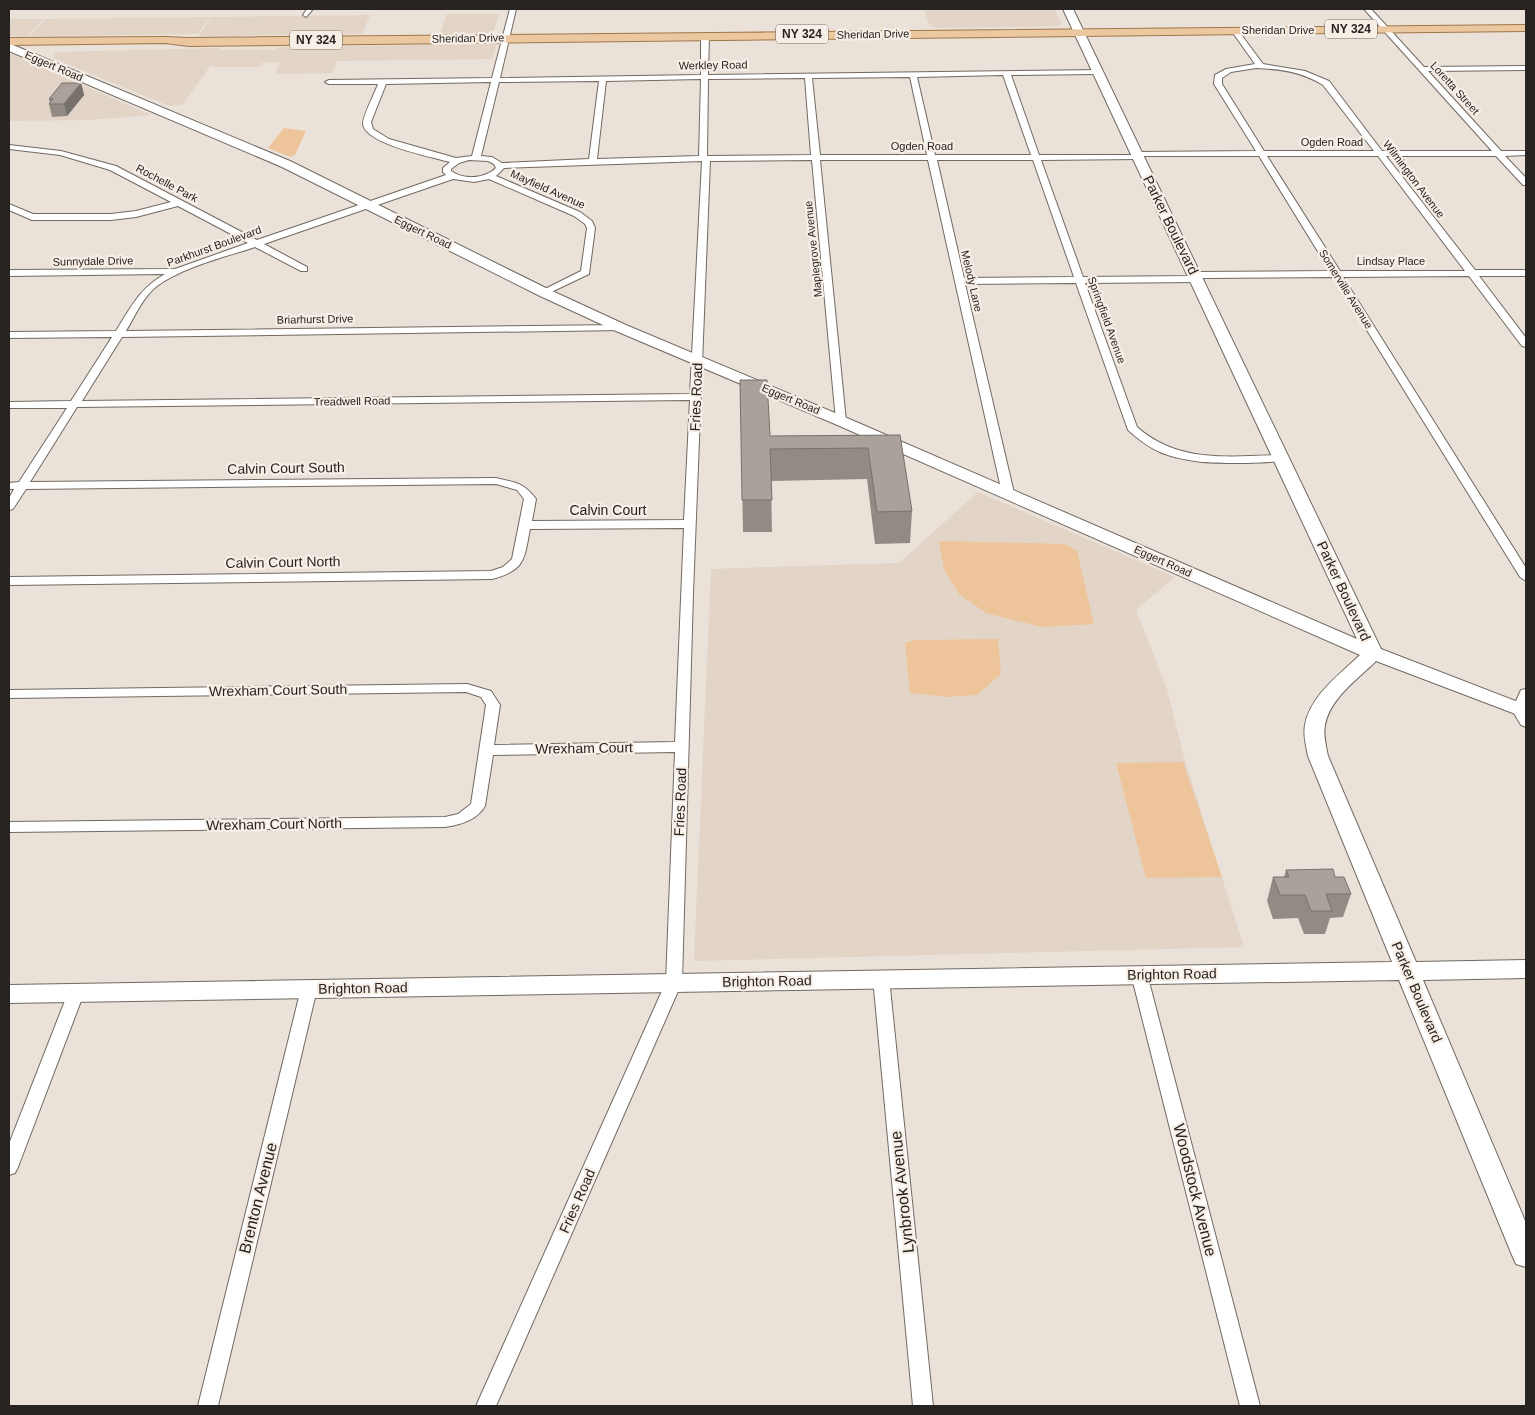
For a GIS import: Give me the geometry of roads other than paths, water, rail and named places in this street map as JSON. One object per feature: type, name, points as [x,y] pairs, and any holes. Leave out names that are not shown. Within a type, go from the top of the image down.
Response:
[{"type":"main road","name":"Sheridan Drive","points":[[9,46],[1078,31],[1526,28]]},
{"type":"street","points":[[476,158],[513,9]]},
{"type":"street","name":"Parker Boulevard","points":[[1068,9],[1373,653],[1332,694],[1321,709],[1315,723],[1318,756],[1526,1255]]},
{"type":"street","name":"Loretta Street","points":[[1367,9],[1526,183]]},
{"type":"street","points":[[1235,30],[1261,66]]},
{"type":"street","name":"Fries Road","points":[[486,1406],[674,982],[704,158],[704,36]]},
{"type":"street","name":"Eggert Road","points":[[9,46],[286,164],[620,328],[1008,493],[1373,653],[1524,715]]},
{"type":"street","name":"Wilmington Avenue","points":[[1261,66],[1298,71],[1314,76],[1326,83],[1526,344]]},
{"type":"street","name":"Somerville Avenue","points":[[1261,66],[1233,70],[1221,75],[1216,81],[1526,577]]},
{"type":"street","points":[[1422,69],[1526,68]]},
{"type":"street","name":"Werkley Road","points":[[329,82],[1098,72]]},
{"type":"street","name":"Springfield Avenue","points":[[1006,73],[1132,428],[1138,435],[1168,452],[1194,457],[1281,458]]},
{"type":"street","name":"Melody Lane","points":[[913,74],[1008,493]]},
{"type":"street","name":"Maplegrove Avenue","points":[[808,75],[841,421]]},
{"type":"street","points":[[593,161],[602,78]]},
{"type":"street","points":[[383,81],[367,122],[369,130],[386,140],[456,161]]},
{"type":"street","name":"Rochelle Park","points":[[9,147],[61,154],[99,164],[128,175],[254,244],[304,269]]},
{"type":"street","name":"Ogden Road","points":[[500,166],[704,158],[932,158],[1526,152]]},
{"type":"street","points":[[476,158],[489,159],[500,166],[498,171],[489,176],[467,179],[452,176],[446,170],[449,165],[456,161],[476,158]]},
{"type":"street","name":"Parkhurst Boulevard","points":[[9,508],[148,289],[177,271],[452,176]]},
{"type":"street","name":"Mayfield Avenue","points":[[489,176],[577,214],[589,223],[592,228],[586,272],[544,292]]},
{"type":"street","points":[[9,207],[32,217],[110,217],[136,214],[179,202]]},
{"type":"street","name":"Sunnydale Drive","points":[[9,273],[177,271]]},
{"type":"street","name":"Lindsay Place","points":[[959,281],[1337,274],[1526,273]]},
{"type":"street","name":"Briarhurst Drive","points":[[9,335],[620,328]]},
{"type":"street","name":"Treadwell Road","points":[[9,405],[696,397]]},
{"type":"street","name":"Calvin Court South","points":[[9,486],[496,480],[514,484],[527,493],[530,499],[525,525]]},
{"type":"street","name":"Calvin Court","points":[[525,525],[691,524]]},
{"type":"street","name":"Calvin Court North","points":[[9,581],[492,575],[507,570],[518,560],[525,525]]},
{"type":"street","name":"Wrexham Court South","points":[[9,694],[467,688],[486,694],[493,705],[486,750]]},
{"type":"street","points":[[1524,715],[1526,693]]},
{"type":"street","name":"Wrexham Court","points":[[486,750],[682,747]]},
{"type":"street","name":"Wrexham Court North","points":[[9,827],[445,822],[460,820],[471,814],[478,806],[486,750]]},
{"type":"street","name":"Brighton Road","points":[[9,994],[880,978],[1526,969]]},
{"type":"street","name":"Woodstock Avenue","points":[[1139,974],[1250,1406]]},
{"type":"street","name":"Lynbrook Avenue","points":[[880,978],[923,1406]]},
{"type":"street","name":"Brenton Avenue","points":[[208,1406],[309,989]]},
{"type":"street","points":[[9,1168],[76,993]]}]
